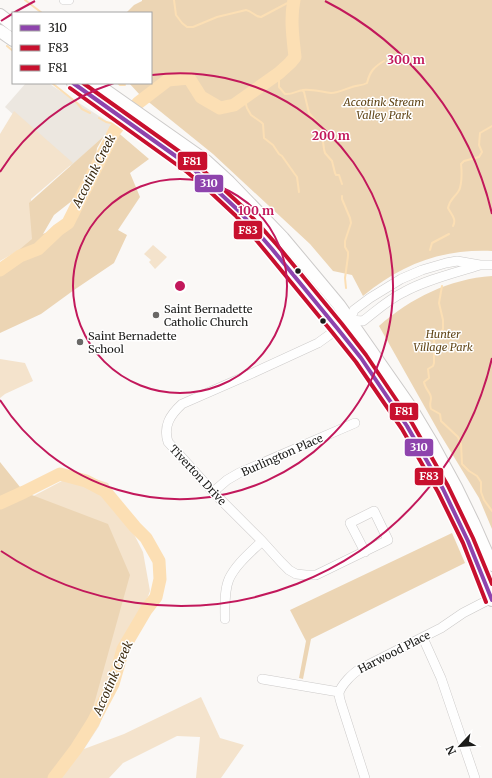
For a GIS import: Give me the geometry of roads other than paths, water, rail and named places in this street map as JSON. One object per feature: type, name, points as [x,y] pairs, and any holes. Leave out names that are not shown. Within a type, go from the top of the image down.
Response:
[{"type":"main road","points":[[0,15],[12,24]]},
{"type":"main road","points":[[0,31],[12,39]]},
{"type":"main road","points":[[74,84],[191,167],[231,203],[272,249],[338,328],[361,358],[403,420],[443,489],[468,541],[492,599]]},
{"type":"main road","points":[[96,84],[206,161],[243,195],[283,238],[339,305],[411,408],[432,443],[456,487],[492,565]]},
{"type":"street","points":[[64,0],[69,0]]},
{"type":"street","points":[[480,264],[417,285],[403,292],[363,321],[350,320],[354,310],[370,298],[400,279],[422,270],[457,261],[492,264]]},
{"type":"street","name":"Tiverton Drive","points":[[350,320],[326,338],[255,372],[182,404],[170,416],[166,435],[168,442],[213,492],[289,570],[296,574],[316,575],[365,552],[388,540],[374,511],[350,523],[365,552]]},
{"type":"street","name":"Burlington Place","points":[[213,492],[227,480],[239,473],[355,423]]},
{"type":"street","points":[[225,619],[226,597],[230,578],[238,565],[262,541]]},
{"type":"street","name":"Harwood Place","points":[[339,692],[347,680],[360,669],[423,638],[463,613],[492,599]]},
{"type":"street","points":[[423,638],[442,678],[474,778]]},
{"type":"street","points":[[262,679],[339,692],[341,703],[365,778]]},
{"type":"waterway","points":[[25,0],[41,12]]},
{"type":"waterway","points":[[174,0],[176,15],[187,27],[193,27],[217,17],[246,10],[261,17],[293,0]]},
{"type":"waterway","name":"Accotink Creek","points":[[0,270],[20,256],[38,249],[58,230],[68,223],[115,130],[138,103],[168,80],[189,78],[201,97],[220,108],[234,105],[279,73],[290,63],[295,57],[292,21],[294,0]]},
{"type":"waterway","points":[[7,46],[12,50]]},
{"type":"waterway","points":[[279,73],[279,87],[285,94],[290,94],[301,90],[334,93],[367,83],[373,70],[384,61]]},
{"type":"waterway","points":[[53,84],[77,103],[82,109],[90,113]]},
{"type":"waterway","points":[[119,84],[125,85]]},
{"type":"waterway","points":[[152,84],[161,86]]},
{"type":"waterway","points":[[303,91],[309,113],[321,127],[325,153],[332,161],[335,173],[336,175],[339,175],[342,184]]},
{"type":"waterway","points":[[244,98],[251,115],[263,124],[264,138],[273,145],[297,177],[299,192]]},
{"type":"waterway","points":[[99,118],[106,122],[120,125]]},
{"type":"waterway","points":[[453,226],[454,219],[448,208],[460,187],[462,175],[461,164],[464,161],[479,157],[482,152],[479,145],[480,133],[492,126]]},
{"type":"waterway","points":[[342,196],[351,223],[345,241],[345,247],[348,252],[345,278],[346,288]]},
{"type":"waterway","points":[[430,250],[432,243],[449,234]]},
{"type":"waterway","points":[[442,286],[439,303],[443,320],[443,329],[441,332],[434,334],[434,363],[433,366],[428,369],[429,378],[424,382],[431,396],[431,409],[440,414],[441,421],[458,437],[461,444],[462,464],[477,476],[481,482],[481,492],[484,500],[492,511]]},
{"type":"waterway","name":"Accotink Creek","points":[[0,503],[60,474],[86,481],[105,491],[146,538],[159,561],[160,579],[156,597],[146,610],[123,649],[113,684],[93,722],[76,749],[54,778]]},
{"type":"place","name":"Saint Bernadette Catholic Church","points":[[156,315]]},
{"type":"place","name":"Saint Bernadette School","points":[[80,342]]},
{"type":"park label","name":"Accotink Stream Valley Park","points":[[384,108]]},
{"type":"park label","name":"Hunter Village Park","points":[[443,340]]}]
